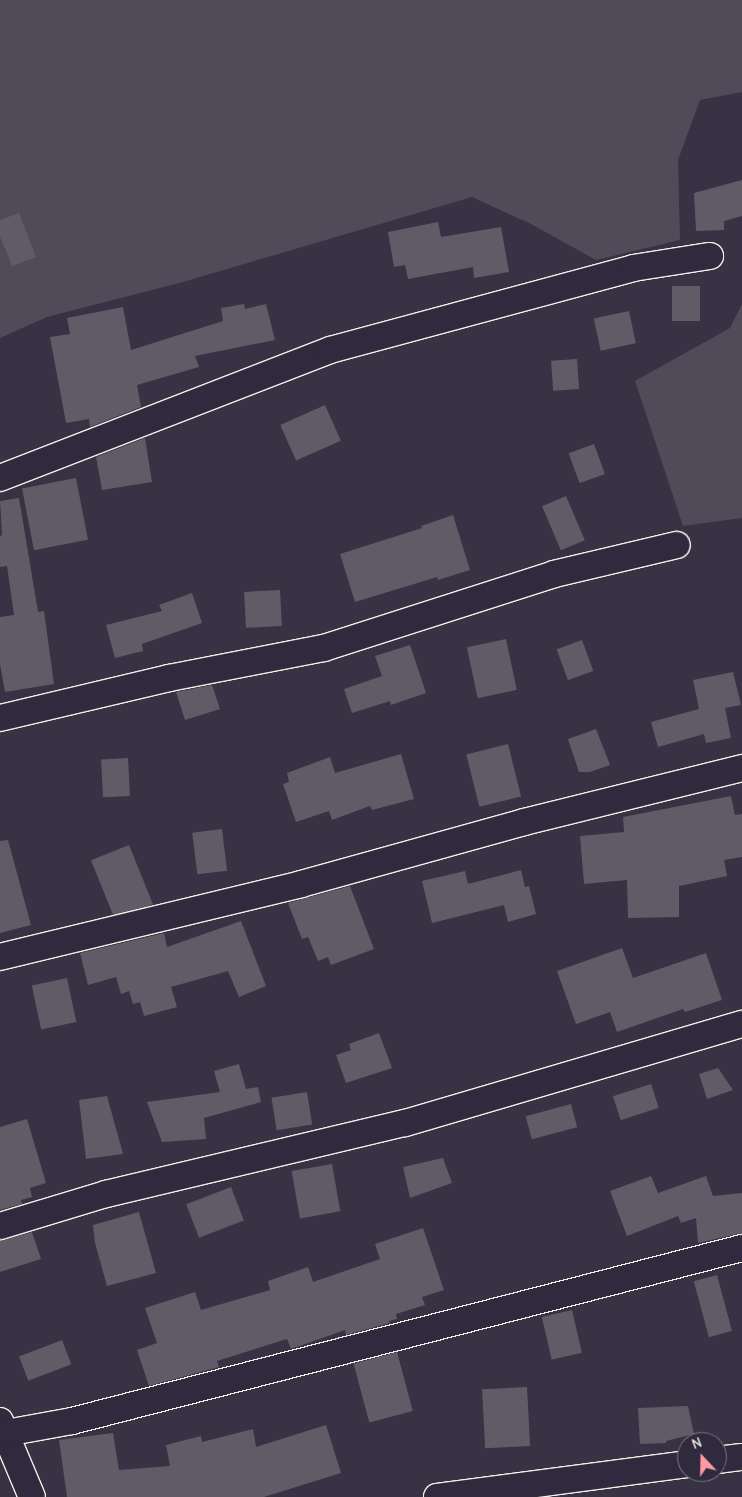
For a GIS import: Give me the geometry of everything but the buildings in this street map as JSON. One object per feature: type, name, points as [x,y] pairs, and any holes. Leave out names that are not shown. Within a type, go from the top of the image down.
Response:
[{"type":"street","points":[[0,478],[330,350],[633,268],[710,256]]},
{"type":"street","points":[[0,718],[169,678],[324,648],[554,574],[677,545]]},
{"type":"street","points":[[0,957],[301,884],[524,822],[742,768]]},
{"type":"street","points":[[0,1226],[106,1194],[405,1123],[742,1024]]},
{"type":"street","points":[[32,1497],[3,1427],[72,1421],[742,1248]]},
{"type":"street","points":[[727,1459],[742,1457]]},
{"type":"street","points":[[437,1497],[677,1465]]},
{"type":"shaded area","points":[[0,0],[742,0],[742,92],[700,100],[678,160],[680,240],[596,260],[531,224],[472,197],[183,282],[47,317],[0,338]]},
{"type":"shaded area","points":[[742,304],[742,518],[683,526],[635,381],[730,328]]}]
